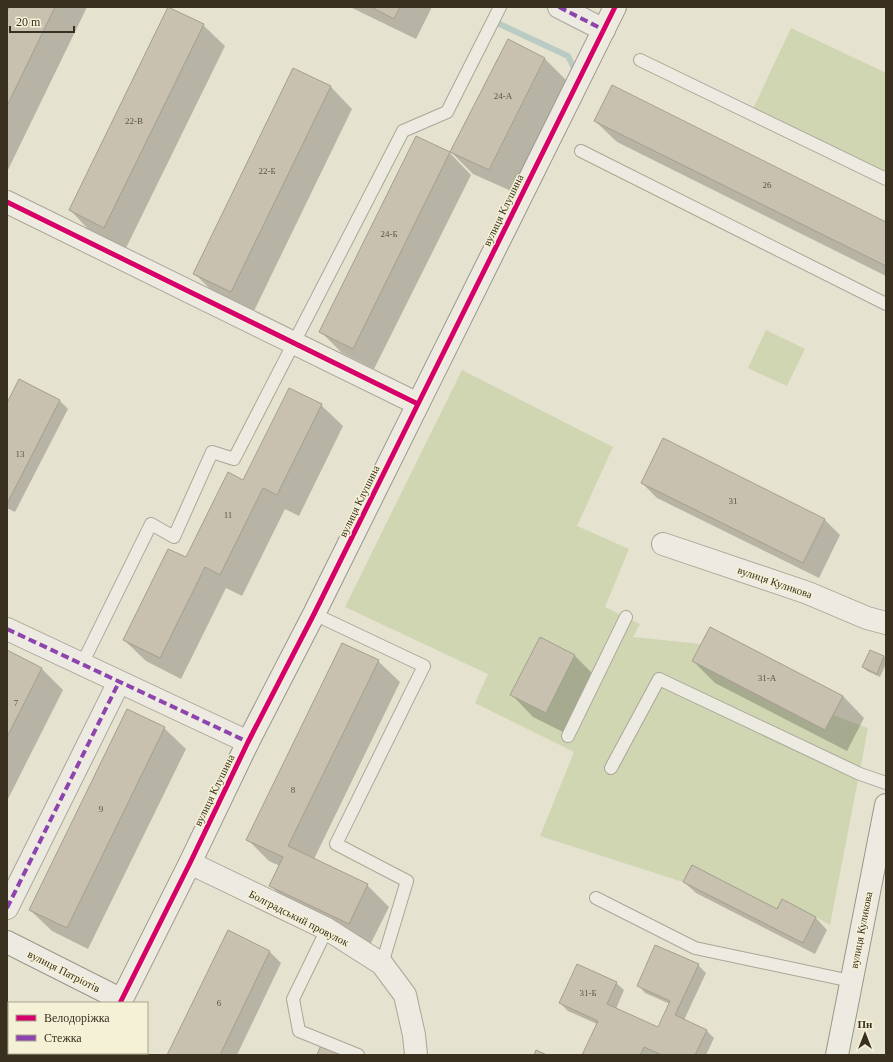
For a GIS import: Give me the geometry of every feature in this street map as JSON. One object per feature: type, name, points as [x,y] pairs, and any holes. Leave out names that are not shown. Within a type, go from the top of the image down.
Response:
[{"type":"street","points":[[558,7],[604,30]]},
{"type":"street","name":"вулиця Клушина","points":[[121,1002],[248,742],[314,614],[616,7]]},
{"type":"street","points":[[7,202],[418,404]]},
{"type":"street","name":"вулиця Куликова","points":[[663,544],[808,593],[867,618],[886,623]]},
{"type":"street","points":[[7,630],[248,742]]},
{"type":"street","points":[[7,908],[119,682]]},
{"type":"street","name":"вулиця Куликова","points":[[838,1055],[851,981],[881,856],[886,805]]},
{"type":"street","name":"Болградський провулок","points":[[190,863],[327,929],[382,964],[405,995],[414,1035],[416,1055]]},
{"type":"street","name":"вулиця Патріотів","points":[[7,942],[121,1002]]},
{"type":"lane","points":[[82,664],[151,524],[174,537],[212,452],[234,459],[403,131],[447,112],[500,7]]},
{"type":"lane","points":[[640,60],[886,179]]},
{"type":"lane","points":[[581,151],[886,304]]},
{"type":"lane","points":[[314,614],[424,666],[336,844],[407,881],[382,964]]},
{"type":"lane","points":[[568,736],[626,617]]},
{"type":"lane","points":[[611,768],[659,679],[860,774],[886,783]]},
{"type":"lane","points":[[596,898],[695,948],[851,981]]},
{"type":"lane","points":[[327,929],[293,1000],[299,1031],[358,1055]]},
{"type":"green space","points":[[791,28],[886,73],[886,179],[751,113]]},
{"type":"green space","points":[[766,330],[805,349],[787,386],[748,368]]},
{"type":"green space","points":[[462,370],[613,447],[577,526],[629,549],[605,607],[640,624],[633,637],[701,644],[710,627],[843,696],[833,715],[868,728],[830,925],[816,917],[803,943],[683,882],[540,836],[574,752],[475,703],[488,674],[345,607]]},
{"type":"building","points":[[9,7],[55,7],[7,106],[7,11]]},
{"type":"building","points":[[168,7],[204,24],[104,228],[69,210]]},
{"type":"building","points":[[371,7],[400,7],[394,19]]},
{"type":"building","points":[[508,39],[545,58],[489,170],[450,152]]},
{"type":"building","points":[[293,68],[331,86],[231,292],[193,274]]},
{"type":"building","points":[[612,85],[886,222],[886,266],[594,121]]},
{"type":"building","points":[[416,136],[450,152],[353,349],[319,332]]},
{"type":"building","points":[[19,379],[60,400],[7,504],[7,403]]},
{"type":"building","points":[[289,388],[322,404],[277,495],[263,488],[220,575],[205,567],[160,658],[123,640],[168,549],[186,557],[228,472],[243,480]]},
{"type":"building","points":[[663,438],[825,519],[803,563],[641,483]]},
{"type":"building","points":[[710,627],[843,696],[825,730],[692,661]]},
{"type":"building","points":[[540,637],[575,655],[546,713],[510,695]]},
{"type":"building","points":[[342,643],[379,660],[288,846],[368,884],[349,924],[269,886],[283,857],[246,840]]},
{"type":"building","points":[[7,650],[42,668],[7,737]]},
{"type":"building","points":[[870,650],[884,656],[877,674],[862,667]]},
{"type":"building","points":[[127,709],[165,727],[67,928],[29,910]]},
{"type":"building","points":[[692,865],[777,909],[782,899],[816,917],[803,943],[683,882]]},
{"type":"building","points":[[228,930],[270,951],[220,1055],[167,1055]]},
{"type":"building","points":[[655,945],[699,964],[675,1015],[707,1030],[695,1055],[662,1055],[644,1047],[640,1055],[582,1055],[598,1021],[559,1003],[577,964],[617,982],[607,1004],[658,1027],[670,1001],[637,986]]},
{"type":"building","points":[[7,1003],[8,1041],[7,1043]]},
{"type":"building","points":[[321,1045],[345,1055],[317,1055]]},
{"type":"building","points":[[536,1050],[547,1055],[534,1055]]},
{"type":"waterway","points":[[493,21],[568,56],[573,66]]},
{"type":"marked path","points":[[559,7],[604,30]]},
{"type":"marked path","points":[[7,629],[248,742]]},
{"type":"marked path","points":[[7,908],[119,682]]},
{"type":"cycle path","points":[[120,1002],[190,863],[248,742],[314,614],[615,7]]},
{"type":"cycle path","points":[[7,202],[418,404]]}]
